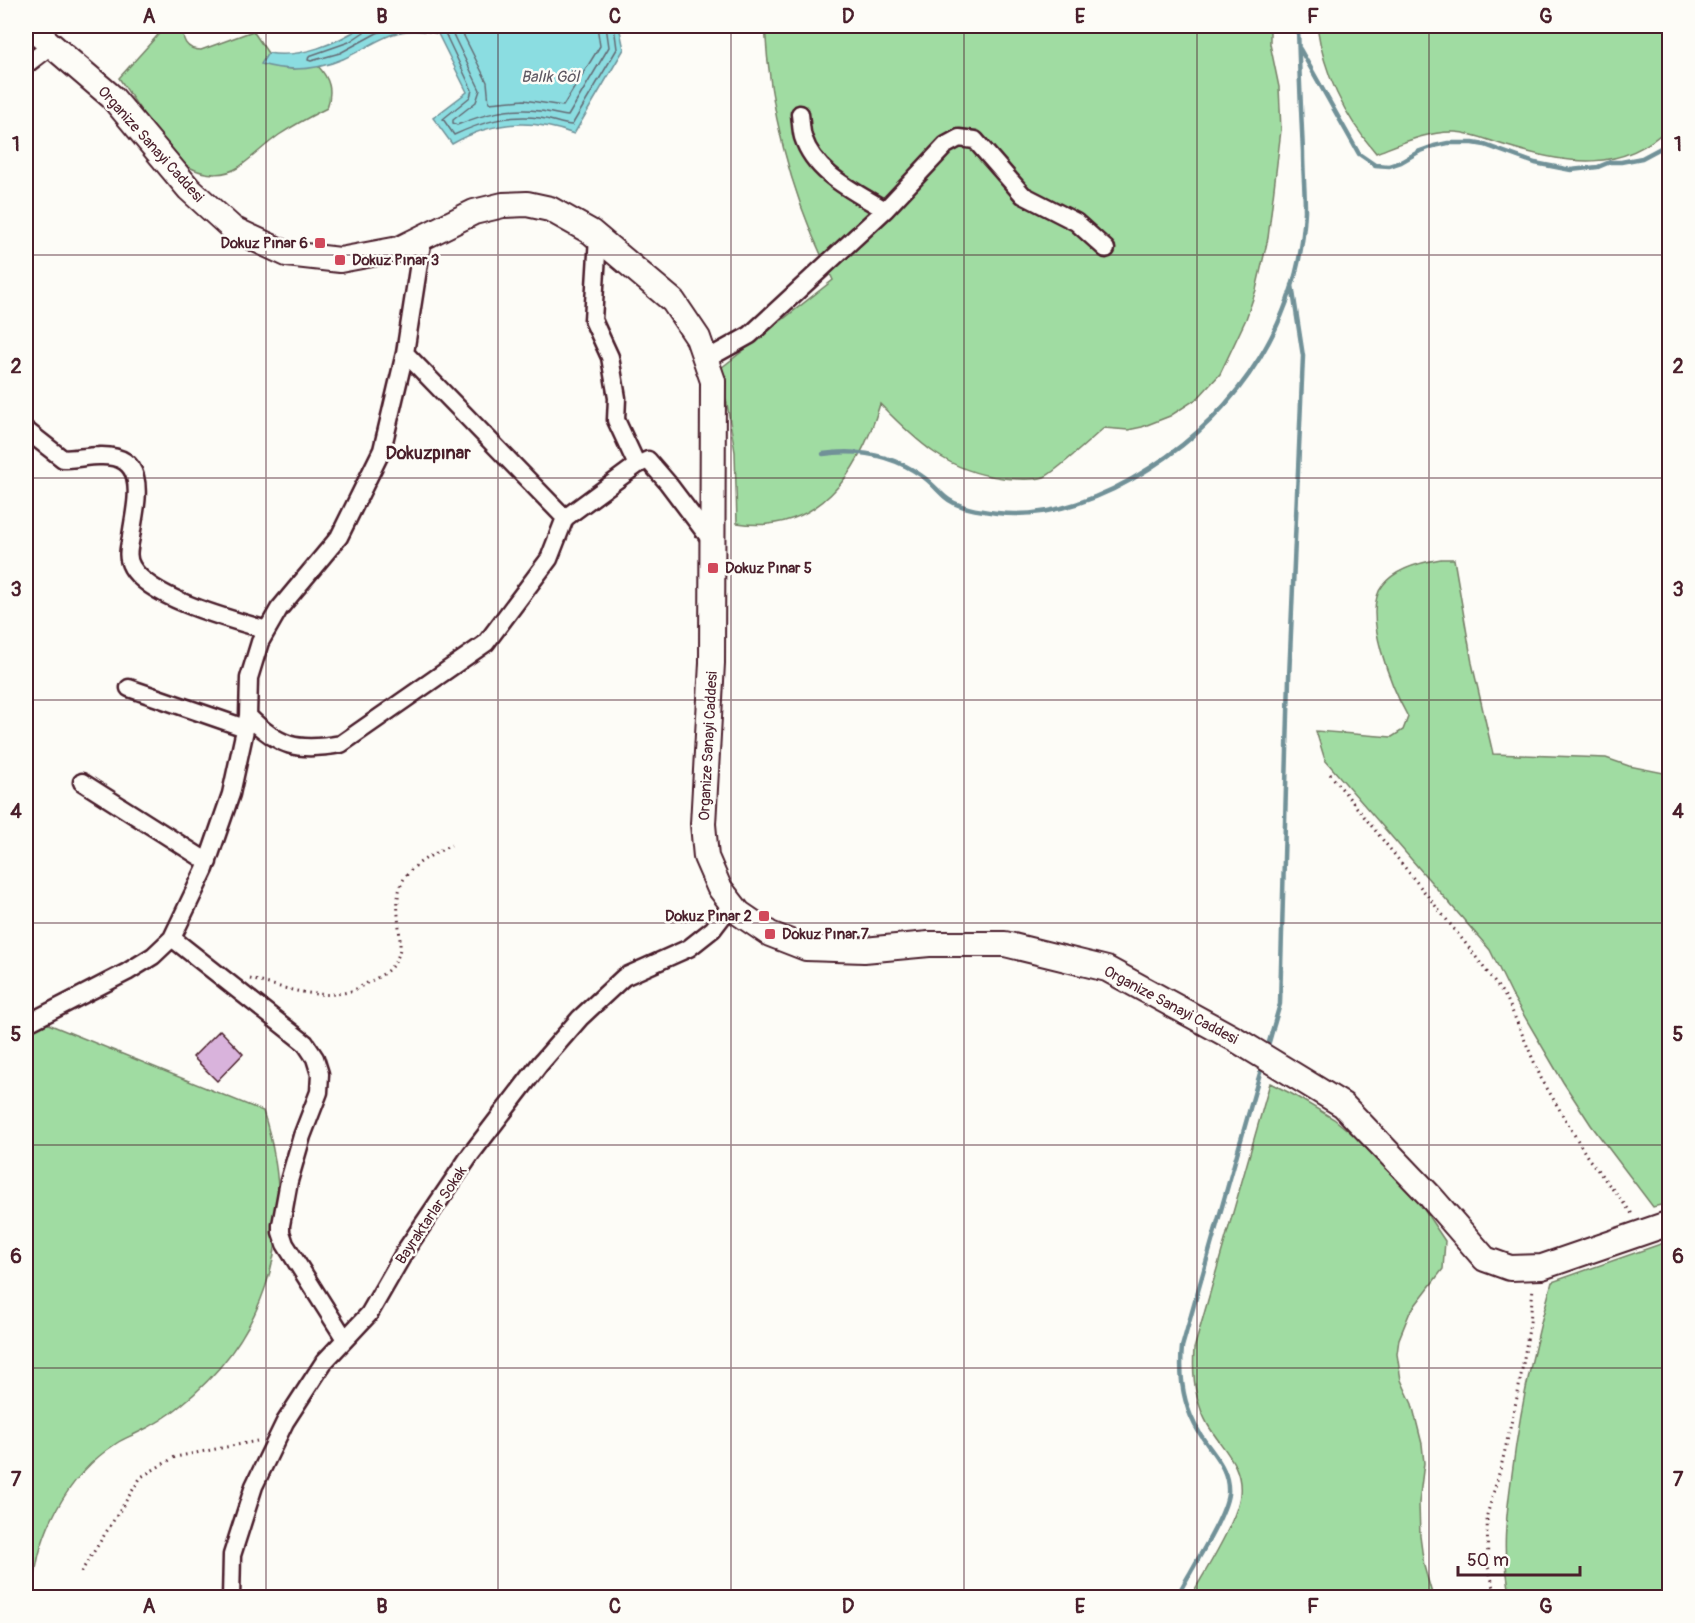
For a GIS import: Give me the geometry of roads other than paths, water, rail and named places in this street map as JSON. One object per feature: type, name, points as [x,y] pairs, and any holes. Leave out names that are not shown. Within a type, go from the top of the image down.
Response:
[{"type":"street","name":"Organize Sanayi Caddesi","points":[[29,26],[112,97],[189,189],[233,229],[287,254],[340,260],[399,249],[474,212],[503,205],[527,204],[550,209],[598,237],[673,301],[698,338],[713,381],[712,663],[703,824],[706,856],[719,887],[739,913],[770,934],[806,948],[864,950],[928,944],[1005,945],[1107,969],[1235,1039],[1343,1105],[1431,1197],[1485,1259],[1510,1268],[1542,1267],[1670,1222]]},
{"type":"street","points":[[26,65],[52,45]]},
{"type":"street","points":[[800,114],[807,146],[826,173],[885,210]]},
{"type":"street","points":[[705,360],[750,334],[885,210],[952,141],[967,138],[975,140],[1023,195],[1076,222],[1106,249]]},
{"type":"street","points":[[26,1024],[127,972],[153,956],[172,938],[208,862],[231,794],[247,722],[249,678],[260,642],[279,609],[339,537],[382,450],[405,353],[423,237]]},
{"type":"street","points":[[598,237],[593,320],[610,357],[617,398],[616,420],[638,465]]},
{"type":"street","points":[[405,353],[565,518]]},
{"type":"street","points":[[26,430],[63,459],[100,456],[114,458],[132,469],[137,483],[128,557],[136,573],[151,586],[183,603],[267,630]]},
{"type":"street","points":[[129,688],[247,722],[290,746],[316,749],[341,744],[486,643],[549,559],[565,518],[638,465],[648,460],[713,543]]},
{"type":"street","points":[[82,782],[208,862]]},
{"type":"street","name":"Bayraktarlar Sokak","points":[[231,1598],[232,1555],[254,1486],[285,1422],[324,1362],[369,1314],[407,1248],[471,1154],[540,1064],[580,1018],[624,977],[689,948],[713,928],[732,904]]},
{"type":"street","points":[[172,938],[305,1043],[315,1058],[320,1074],[319,1092],[302,1136],[289,1181],[280,1232],[285,1244],[345,1339]]},
{"type":"water","name":"Balık Göl","points":[[363,26],[619,26],[624,49],[574,134],[542,126],[512,124],[481,130],[452,144],[433,118],[467,92],[438,34],[423,31],[398,33],[343,59],[313,68],[292,69],[261,64],[268,53],[305,52],[330,44]]},
{"type":"waterway","points":[[823,454],[849,452],[887,458],[922,476],[956,504],[997,513],[1037,513],[1077,504],[1133,479],[1182,445],[1211,419],[1237,390],[1259,358],[1277,324],[1291,288],[1301,250],[1305,204],[1298,26]]},
{"type":"waterway","points":[[1300,49],[1359,154],[1375,165],[1389,166],[1434,146],[1448,143],[1473,143],[1535,163],[1571,170],[1642,158],[1670,143]]},
{"type":"waterway","points":[[1267,1049],[1280,1004],[1289,678],[1303,356],[1292,285]]},
{"type":"waterway","points":[[1176,1598],[1214,1531],[1228,1494],[1228,1484],[1223,1468],[1199,1432],[1189,1412],[1183,1391],[1182,1347],[1262,1066]]},
{"type":"place","name":"Dokuz Pınar 6","points":[[320,243]]},
{"type":"place","name":"Dokuz Pınar 3","points":[[340,260]]},
{"type":"place","name":"Dokuz Pınar 5","points":[[713,568]]},
{"type":"place","name":"Dokuz Pınar 2","points":[[764,916]]},
{"type":"place","name":"Dokuz Pınar 7","points":[[770,934]]},
{"type":"district","name":"Dokuzpınar","points":[[428,453]]}]
